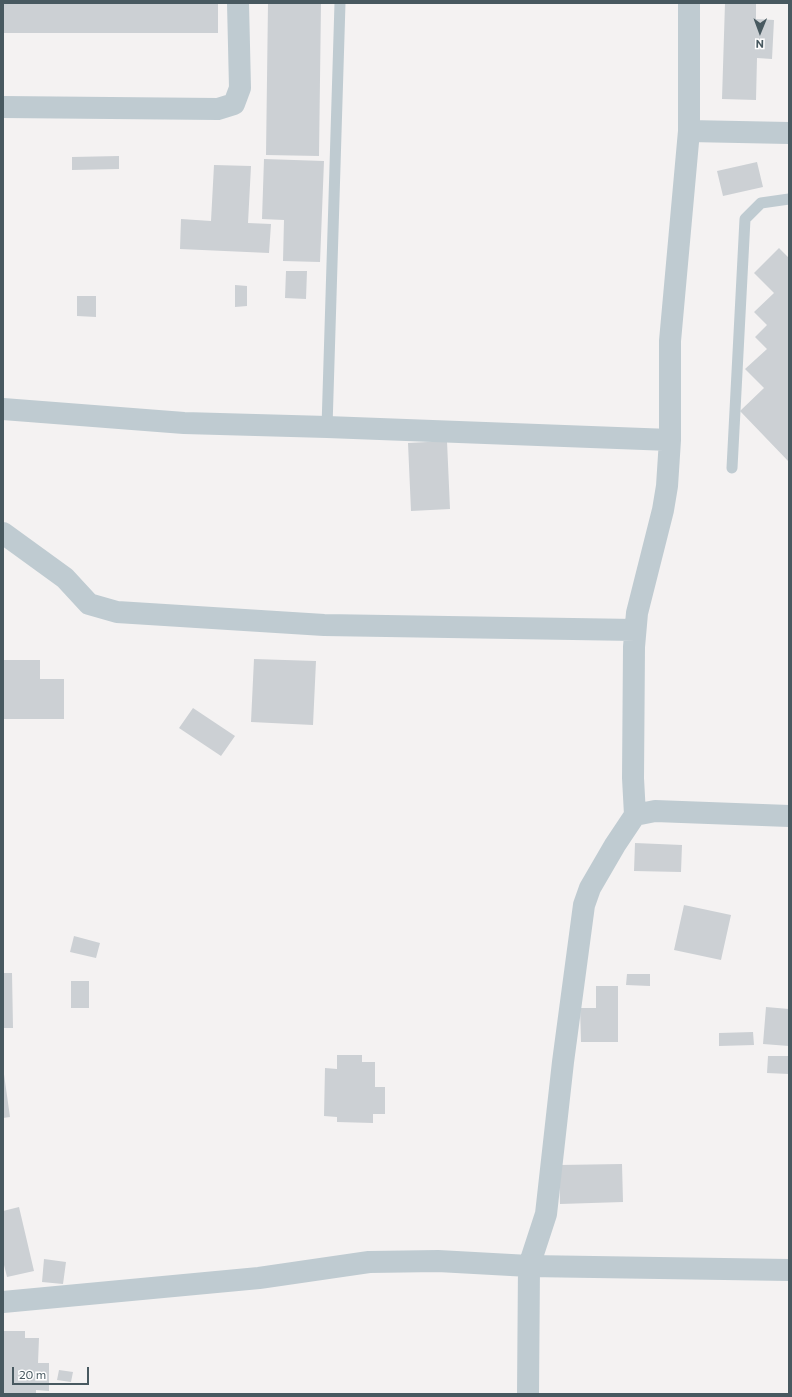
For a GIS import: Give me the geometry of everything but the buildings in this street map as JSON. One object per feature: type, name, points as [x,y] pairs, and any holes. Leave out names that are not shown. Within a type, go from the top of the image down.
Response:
[{"type":"street","points":[[3,107],[218,109],[234,104],[240,88],[238,3]]},
{"type":"street","points":[[528,1394],[529,1266],[546,1214],[563,1062],[584,905],[595,879],[635,815],[633,778],[635,630],[637,613],[663,510],[667,486],[670,440],[670,341],[689,131],[688,3]]},
{"type":"street","points":[[689,131],[789,133]]},
{"type":"street","points":[[3,409],[184,423],[670,440]]},
{"type":"street","points":[[3,533],[65,578],[89,604],[117,612],[324,625],[635,630]]},
{"type":"street","points":[[635,815],[655,811],[789,816]]},
{"type":"street","points":[[3,1302],[259,1278],[369,1262],[438,1261],[529,1266],[789,1270]]},
{"type":"lane","points":[[327,427],[340,3]]},
{"type":"lane","points":[[732,468],[745,219],[762,203],[789,199]]}]
